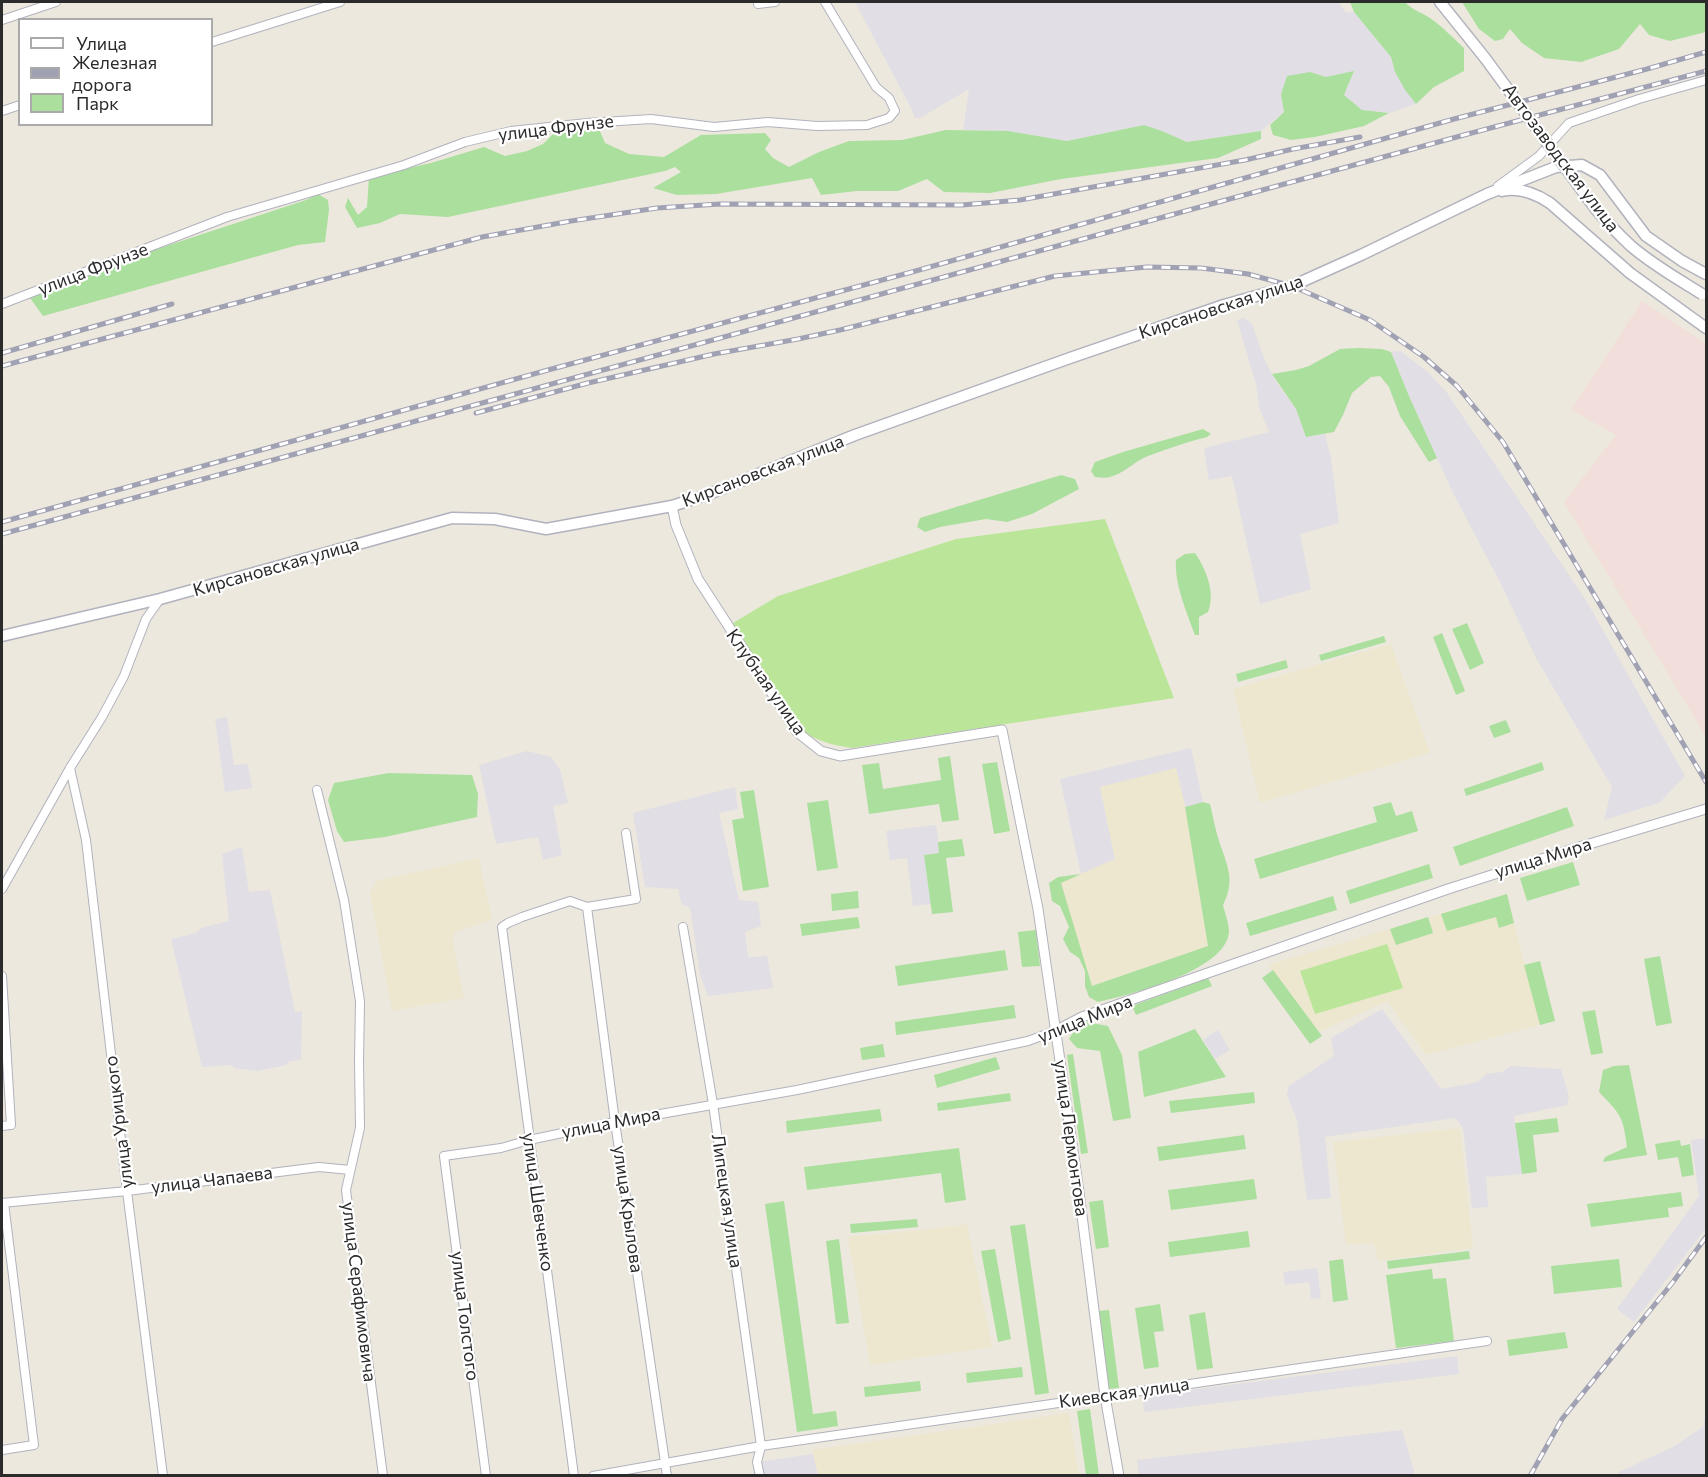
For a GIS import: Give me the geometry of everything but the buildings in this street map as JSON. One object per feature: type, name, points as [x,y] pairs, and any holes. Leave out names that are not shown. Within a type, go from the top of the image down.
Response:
[{"type":"main road","name":"Автозаводская улица","points":[[1440,2],[1485,58],[1611,227],[1656,265],[1704,296]]},
{"type":"main road","points":[[1487,194],[1556,167],[1582,165],[1600,175],[1646,236],[1682,261],[1707,274]]},
{"type":"main road","points":[[1487,194],[1509,189],[1527,192],[1550,203],[1630,273],[1707,328]]},
{"type":"main road","name":"Кирсановская улица","points":[[2,636],[160,599],[452,518],[495,519],[546,529],[672,506],[709,494],[855,435],[1059,362],[1224,305],[1292,286],[1487,194]]},
{"type":"street","points":[[2,20],[56,2]]},
{"type":"street","points":[[213,42],[340,2]]},
{"type":"street","points":[[758,4],[775,2]]},
{"type":"street","name":"улица Фрунзе","points":[[2,304],[227,218],[404,165],[465,142],[511,131],[651,119],[714,127],[768,122],[817,126],[867,125],[889,118],[895,111],[889,98],[876,87],[825,2]]},
{"type":"street","points":[[1487,194],[1539,156],[1569,123],[1639,99],[1707,80]]},
{"type":"street","points":[[2,111],[18,106]]},
{"type":"street","name":"Клубная улица","points":[[672,506],[676,525],[698,579],[797,732],[821,752],[840,756],[1002,730]]},
{"type":"street","points":[[2,889],[124,676],[146,619],[160,599]]},
{"type":"street","name":"улица Лермонтова","points":[[1002,730],[1038,909],[1079,1192],[1105,1396],[1119,1476]]},
{"type":"street","name":"улица Урицкого","points":[[70,768],[86,840],[163,1476]]},
{"type":"street","name":"улица Серафимовича","points":[[317,790],[344,900],[360,1001],[360,1128],[345,1190],[383,1476]]},
{"type":"street","name":"улица Мира","points":[[444,1156],[501,1148],[615,1122],[797,1090],[1028,1041],[1055,1031],[1082,1017],[1437,892],[1707,809]]},
{"type":"street","points":[[587,907],[636,899],[626,833]]},
{"type":"street","name":"улица Шевченко","points":[[574,1476],[502,927],[522,917],[570,901],[587,907]]},
{"type":"street","name":"улица Крылова","points":[[587,907],[615,1122],[667,1476]]},
{"type":"street","name":"Липецкая улица","points":[[683,927],[713,1104],[762,1446],[757,1462],[760,1476]]},
{"type":"street","points":[[2,976],[11,1125],[2,1126]]},
{"type":"street","name":"улица Толстого","points":[[444,1156],[486,1476]]},
{"type":"street","name":"улица Чапаева","points":[[3,1203],[127,1191],[319,1167],[350,1170]]},
{"type":"street","points":[[2,1450],[34,1445],[3,1203]]},
{"type":"street","name":"Киевская улица","points":[[593,1476],[762,1446],[1487,1341]]},
{"type":"shaded area","points":[[855,2],[1338,2],[1346,12],[1354,12],[1391,57],[1395,72],[1416,104],[1389,113],[1362,110],[1344,95],[1354,72],[1326,77],[1310,72],[1281,93],[1284,112],[1261,131],[1187,142],[1144,125],[1067,141],[1008,131],[963,130],[969,89],[920,118],[915,118]]},
{"type":"shaded area","points":[[1642,301],[1706,344],[1706,737],[1564,502],[1616,435],[1571,410]]},
{"type":"shaded area","points":[[1244,318],[1252,324],[1265,361],[1277,383],[1296,409],[1306,437],[1325,434],[1331,458],[1339,523],[1300,534],[1311,589],[1260,604],[1232,476],[1209,480],[1204,448],[1269,432],[1259,407],[1256,384],[1237,320]]},
{"type":"shaded area","points":[[1400,351],[1429,373],[1447,393],[1587,602],[1685,776],[1659,803],[1604,820],[1612,787],[1536,658],[1501,584],[1453,493],[1391,352]]},
{"type":"shaded area","points":[[1391,644],[1430,753],[1260,803],[1233,689]]},
{"type":"shaded area","points":[[227,717],[234,765],[248,764],[252,788],[225,792],[215,719]]},
{"type":"shaded area","points":[[1191,748],[1203,802],[1185,807],[1176,769],[1100,787],[1115,859],[1081,874],[1060,779]]},
{"type":"shaded area","points":[[527,751],[551,757],[560,769],[568,803],[553,806],[562,855],[543,860],[538,837],[496,844],[479,765]]},
{"type":"shaded area","points":[[1176,768],[1187,813],[1208,946],[1092,986],[1060,883],[1115,859],[1100,787]]},
{"type":"shaded area","points":[[735,787],[738,809],[719,813],[739,900],[758,902],[761,926],[745,932],[748,957],[767,956],[773,988],[708,996],[700,975],[690,907],[682,905],[678,889],[645,887],[633,813]]},
{"type":"shaded area","points":[[936,825],[940,853],[924,855],[931,904],[913,906],[907,858],[890,860],[886,831]]},
{"type":"shaded area","points":[[242,847],[249,892],[270,890],[295,1012],[302,1011],[301,1060],[258,1071],[234,1068],[232,1065],[202,1067],[171,939],[229,921],[222,854]]},
{"type":"shaded area","points":[[479,858],[492,920],[454,932],[453,943],[464,998],[392,1011],[370,893],[376,881]]},
{"type":"shaded area","points":[[1507,894],[1540,1025],[1426,1055],[1387,1001],[1319,1032],[1268,965]]},
{"type":"shaded area","points":[[1382,1009],[1441,1089],[1478,1082],[1486,1074],[1502,1072],[1511,1066],[1561,1069],[1569,1096],[1567,1105],[1514,1116],[1522,1174],[1486,1177],[1488,1207],[1472,1208],[1463,1128],[1455,1118],[1325,1137],[1331,1198],[1307,1200],[1297,1120],[1287,1095],[1289,1086],[1334,1056],[1331,1038]]},
{"type":"shaded area","points":[[1218,1030],[1230,1050],[1215,1059],[1203,1040]]},
{"type":"shaded area","points":[[1460,1128],[1473,1248],[1378,1261],[1374,1243],[1346,1245],[1333,1142]]},
{"type":"shaded area","points":[[1706,1138],[1706,1228],[1634,1322],[1617,1309],[1699,1196],[1691,1140]]},
{"type":"shaded area","points":[[967,1224],[992,1347],[870,1365],[848,1237]]},
{"type":"shaded area","points":[[1317,1268],[1321,1298],[1311,1299],[1309,1282],[1285,1285],[1283,1272]]},
{"type":"shaded area","points":[[1457,1356],[1459,1374],[1144,1412],[1143,1396]]},
{"type":"shaded area","points":[[1069,1413],[1079,1475],[818,1475],[812,1450]]},
{"type":"shaded area","points":[[1706,1415],[1706,1475],[1616,1475],[1673,1447],[1703,1427]]},
{"type":"shaded area","points":[[1402,1430],[1415,1475],[1139,1475],[1137,1460]]},
{"type":"shaded area","points":[[813,1454],[818,1475],[760,1475],[757,1462]]},
{"type":"green space","points":[[1350,2],[1405,2],[1435,21],[1464,48],[1464,71],[1434,87],[1416,104],[1395,72],[1391,57],[1354,12]]},
{"type":"green space","points":[[1462,2],[1706,2],[1706,32],[1670,41],[1649,35],[1640,24],[1619,49],[1581,62],[1544,58],[1522,43],[1510,29],[1503,39],[1495,41],[1479,29]]},
{"type":"green space","points":[[1354,71],[1344,95],[1362,110],[1389,113],[1364,126],[1315,137],[1291,140],[1273,135],[1270,125],[1284,112],[1281,94],[1287,76],[1310,72],[1326,77]]},
{"type":"green space","points":[[1144,125],[1187,142],[1261,131],[1261,139],[1218,158],[1061,179],[990,193],[944,192],[927,179],[898,191],[857,191],[821,195],[812,178],[716,194],[677,195],[653,188],[681,172],[675,167],[448,217],[400,214],[380,223],[357,228],[345,207],[348,198],[358,215],[367,207],[369,177],[431,163],[484,147],[505,156],[527,151],[543,144],[553,134],[599,129],[605,143],[629,154],[664,157],[701,135],[765,133],[771,140],[765,149],[773,158],[789,167],[819,152],[849,141],[902,140],[946,130],[1008,131],[1067,141]]},
{"type":"green space","points":[[318,194],[328,200],[325,242],[298,245],[43,316],[30,298],[151,251],[306,200]]},
{"type":"green space","points":[[1340,349],[1382,349],[1391,352],[1437,458],[1429,462],[1400,416],[1389,387],[1380,376],[1371,377],[1352,393],[1334,432],[1306,437],[1296,409],[1272,374],[1309,366]]},
{"type":"green space","points":[[1203,429],[1211,434],[1148,456],[1110,477],[1095,477],[1091,471],[1095,462]]},
{"type":"green space","points":[[1061,475],[1075,479],[1079,489],[1032,514],[1007,522],[986,519],[925,532],[917,527],[920,518]]},
{"type":"green space","points":[[1105,519],[1174,698],[852,748],[845,747],[819,740],[800,730],[733,623],[778,596],[956,539]]},
{"type":"green space","points":[[1195,553],[1206,574],[1211,597],[1208,612],[1199,617],[1199,635],[1195,635],[1185,608],[1176,569],[1176,560],[1185,554]]},
{"type":"green space","points":[[1467,623],[1484,663],[1470,670],[1452,629]]},
{"type":"green space","points":[[1442,633],[1465,691],[1456,695],[1433,637]]},
{"type":"green space","points":[[1384,636],[1386,642],[1321,661],[1319,655]]},
{"type":"green space","points":[[1286,660],[1288,668],[1238,682],[1236,674]]},
{"type":"green space","points":[[1506,720],[1511,732],[1494,738],[1489,726]]},
{"type":"green space","points":[[950,756],[959,820],[942,822],[939,804],[869,814],[862,765],[879,763],[883,789],[941,780],[938,758]]},
{"type":"green space","points":[[997,762],[1010,831],[994,834],[982,764]]},
{"type":"green space","points":[[1542,762],[1544,770],[1466,796],[1464,789]]},
{"type":"green space","points":[[389,773],[472,775],[478,794],[477,817],[385,837],[344,842],[337,831],[328,800],[334,783]]},
{"type":"green space","points":[[754,790],[769,887],[743,891],[732,820],[744,818],[740,792]]},
{"type":"green space","points":[[828,800],[838,868],[817,871],[807,803]]},
{"type":"green space","points":[[1203,802],[1210,804],[1229,873],[1229,888],[1223,905],[1229,932],[1224,946],[1212,958],[1174,979],[1131,994],[1098,1002],[1089,997],[1085,986],[1085,971],[1079,958],[1070,952],[1063,939],[1069,927],[1060,906],[1052,901],[1049,883],[1058,877],[1081,874],[1061,883],[1092,986],[1208,946],[1185,807]]},
{"type":"green space","points":[[1391,802],[1396,816],[1412,811],[1418,831],[1260,879],[1254,859],[1377,822],[1373,807]]},
{"type":"green space","points":[[1567,807],[1574,826],[1460,866],[1453,847]]},
{"type":"green space","points":[[962,839],[965,856],[946,858],[953,912],[932,914],[924,855],[939,853],[938,842]]},
{"type":"green space","points":[[1573,862],[1580,885],[1527,901],[1520,878]]},
{"type":"green space","points":[[1429,864],[1433,878],[1350,904],[1346,891]]},
{"type":"green space","points":[[858,891],[859,908],[832,911],[831,894]]},
{"type":"green space","points":[[1507,894],[1514,923],[1499,928],[1496,917],[1447,931],[1441,914]]},
{"type":"green space","points":[[1333,896],[1337,910],[1250,936],[1246,923]]},
{"type":"green space","points":[[858,917],[860,928],[802,936],[800,924]]},
{"type":"green space","points":[[1428,917],[1433,933],[1396,945],[1390,929]]},
{"type":"green space","points":[[1036,930],[1040,966],[1022,967],[1018,932]]},
{"type":"green space","points":[[1387,944],[1403,988],[1315,1014],[1300,971]]},
{"type":"green space","points":[[1005,950],[1008,970],[898,986],[895,966]]},
{"type":"green space","points":[[1660,956],[1672,1023],[1656,1026],[1644,959]]},
{"type":"green space","points":[[1540,961],[1555,1021],[1540,1025],[1524,965]]},
{"type":"green space","points":[[1273,970],[1322,1036],[1310,1044],[1262,978]]},
{"type":"green space","points":[[1208,978],[1212,986],[1136,1015],[1132,1006]]},
{"type":"green space","points":[[1014,1005],[1016,1018],[896,1035],[895,1022]]},
{"type":"green space","points":[[1595,1010],[1603,1053],[1591,1055],[1582,1012]]},
{"type":"green space","points":[[1080,1021],[1108,1026],[1122,1055],[1131,1118],[1113,1121],[1100,1051],[1077,1048],[1069,1039]]},
{"type":"green space","points":[[1195,1029],[1226,1077],[1144,1097],[1138,1052]]},
{"type":"green space","points":[[883,1044],[885,1057],[862,1060],[860,1048]]},
{"type":"green space","points":[[1073,1054],[1088,1153],[1081,1154],[1067,1055]]},
{"type":"green space","points":[[996,1057],[1000,1069],[937,1088],[934,1075]]},
{"type":"green space","points":[[1629,1065],[1647,1155],[1603,1162],[1605,1157],[1627,1147],[1622,1121],[1612,1105],[1599,1092],[1603,1070],[1614,1066]]},
{"type":"green space","points":[[1254,1092],[1255,1103],[1171,1113],[1169,1101]]},
{"type":"green space","points":[[1010,1093],[1011,1101],[938,1111],[937,1103]]},
{"type":"green space","points":[[880,1109],[882,1121],[787,1133],[786,1121]]},
{"type":"green space","points":[[1557,1118],[1559,1132],[1533,1135],[1537,1172],[1522,1174],[1515,1123]]},
{"type":"green space","points":[[1244,1135],[1246,1149],[1159,1161],[1157,1147]]},
{"type":"green space","points":[[1680,1140],[1681,1146],[1690,1144],[1694,1175],[1682,1177],[1678,1157],[1658,1160],[1655,1144]]},
{"type":"green space","points":[[959,1148],[966,1200],[945,1203],[941,1173],[807,1190],[804,1167]]},
{"type":"green space","points":[[1254,1179],[1257,1199],[1171,1210],[1168,1190]]},
{"type":"green space","points":[[1681,1192],[1683,1206],[1668,1208],[1669,1217],[1591,1227],[1587,1204]]},
{"type":"green space","points":[[1103,1200],[1109,1247],[1096,1249],[1089,1202]]},
{"type":"green space","points":[[784,1201],[813,1414],[836,1411],[838,1426],[797,1432],[765,1204]]},
{"type":"green space","points":[[917,1219],[918,1227],[851,1233],[850,1224]]},
{"type":"green space","points":[[1025,1224],[1049,1393],[1035,1395],[1010,1226]]},
{"type":"green space","points":[[1248,1231],[1250,1247],[1170,1257],[1168,1242]]},
{"type":"green space","points":[[839,1239],[849,1323],[836,1324],[826,1241]]},
{"type":"green space","points":[[995,1249],[1011,1339],[998,1342],[981,1251]]},
{"type":"green space","points":[[1469,1251],[1470,1259],[1388,1269],[1387,1261]]},
{"type":"green space","points":[[1343,1259],[1348,1300],[1333,1302],[1329,1261]]},
{"type":"green space","points":[[1619,1259],[1622,1287],[1554,1294],[1551,1266]]},
{"type":"green space","points":[[1432,1269],[1433,1279],[1446,1278],[1454,1341],[1396,1348],[1386,1275]]},
{"type":"green space","points":[[1160,1304],[1164,1331],[1154,1332],[1159,1367],[1144,1369],[1135,1308]]},
{"type":"green space","points":[[1109,1310],[1119,1388],[1109,1389],[1099,1311]]},
{"type":"green space","points":[[1205,1312],[1213,1368],[1197,1370],[1189,1315]]},
{"type":"green space","points":[[1565,1332],[1568,1348],[1509,1356],[1507,1340]]},
{"type":"green space","points":[[1022,1367],[1023,1377],[967,1383],[966,1373]]},
{"type":"green space","points":[[920,1381],[921,1391],[865,1397],[864,1387]]},
{"type":"green space","points":[[1090,1409],[1099,1475],[1086,1475],[1077,1411]]},
{"type":"railway","points":[[2,522],[548,370],[912,272],[1454,119],[1706,52]]},
{"type":"railway","points":[[2,534],[1706,71]]},
{"type":"railway","points":[[2,366],[482,237],[571,221],[657,208],[720,204],[962,205],[1020,200],[1360,137]]},
{"type":"railway","points":[[476,413],[588,383],[714,354],[840,330],[1055,276],[1147,267],[1201,268],[1248,274],[1292,286],[1370,320],[1424,357],[1457,386],[1503,442],[1706,782]]},
{"type":"railway","points":[[2,353],[172,304]]},
{"type":"railway","points":[[1530,1476],[1562,1419],[1673,1282],[1706,1237]]}]
